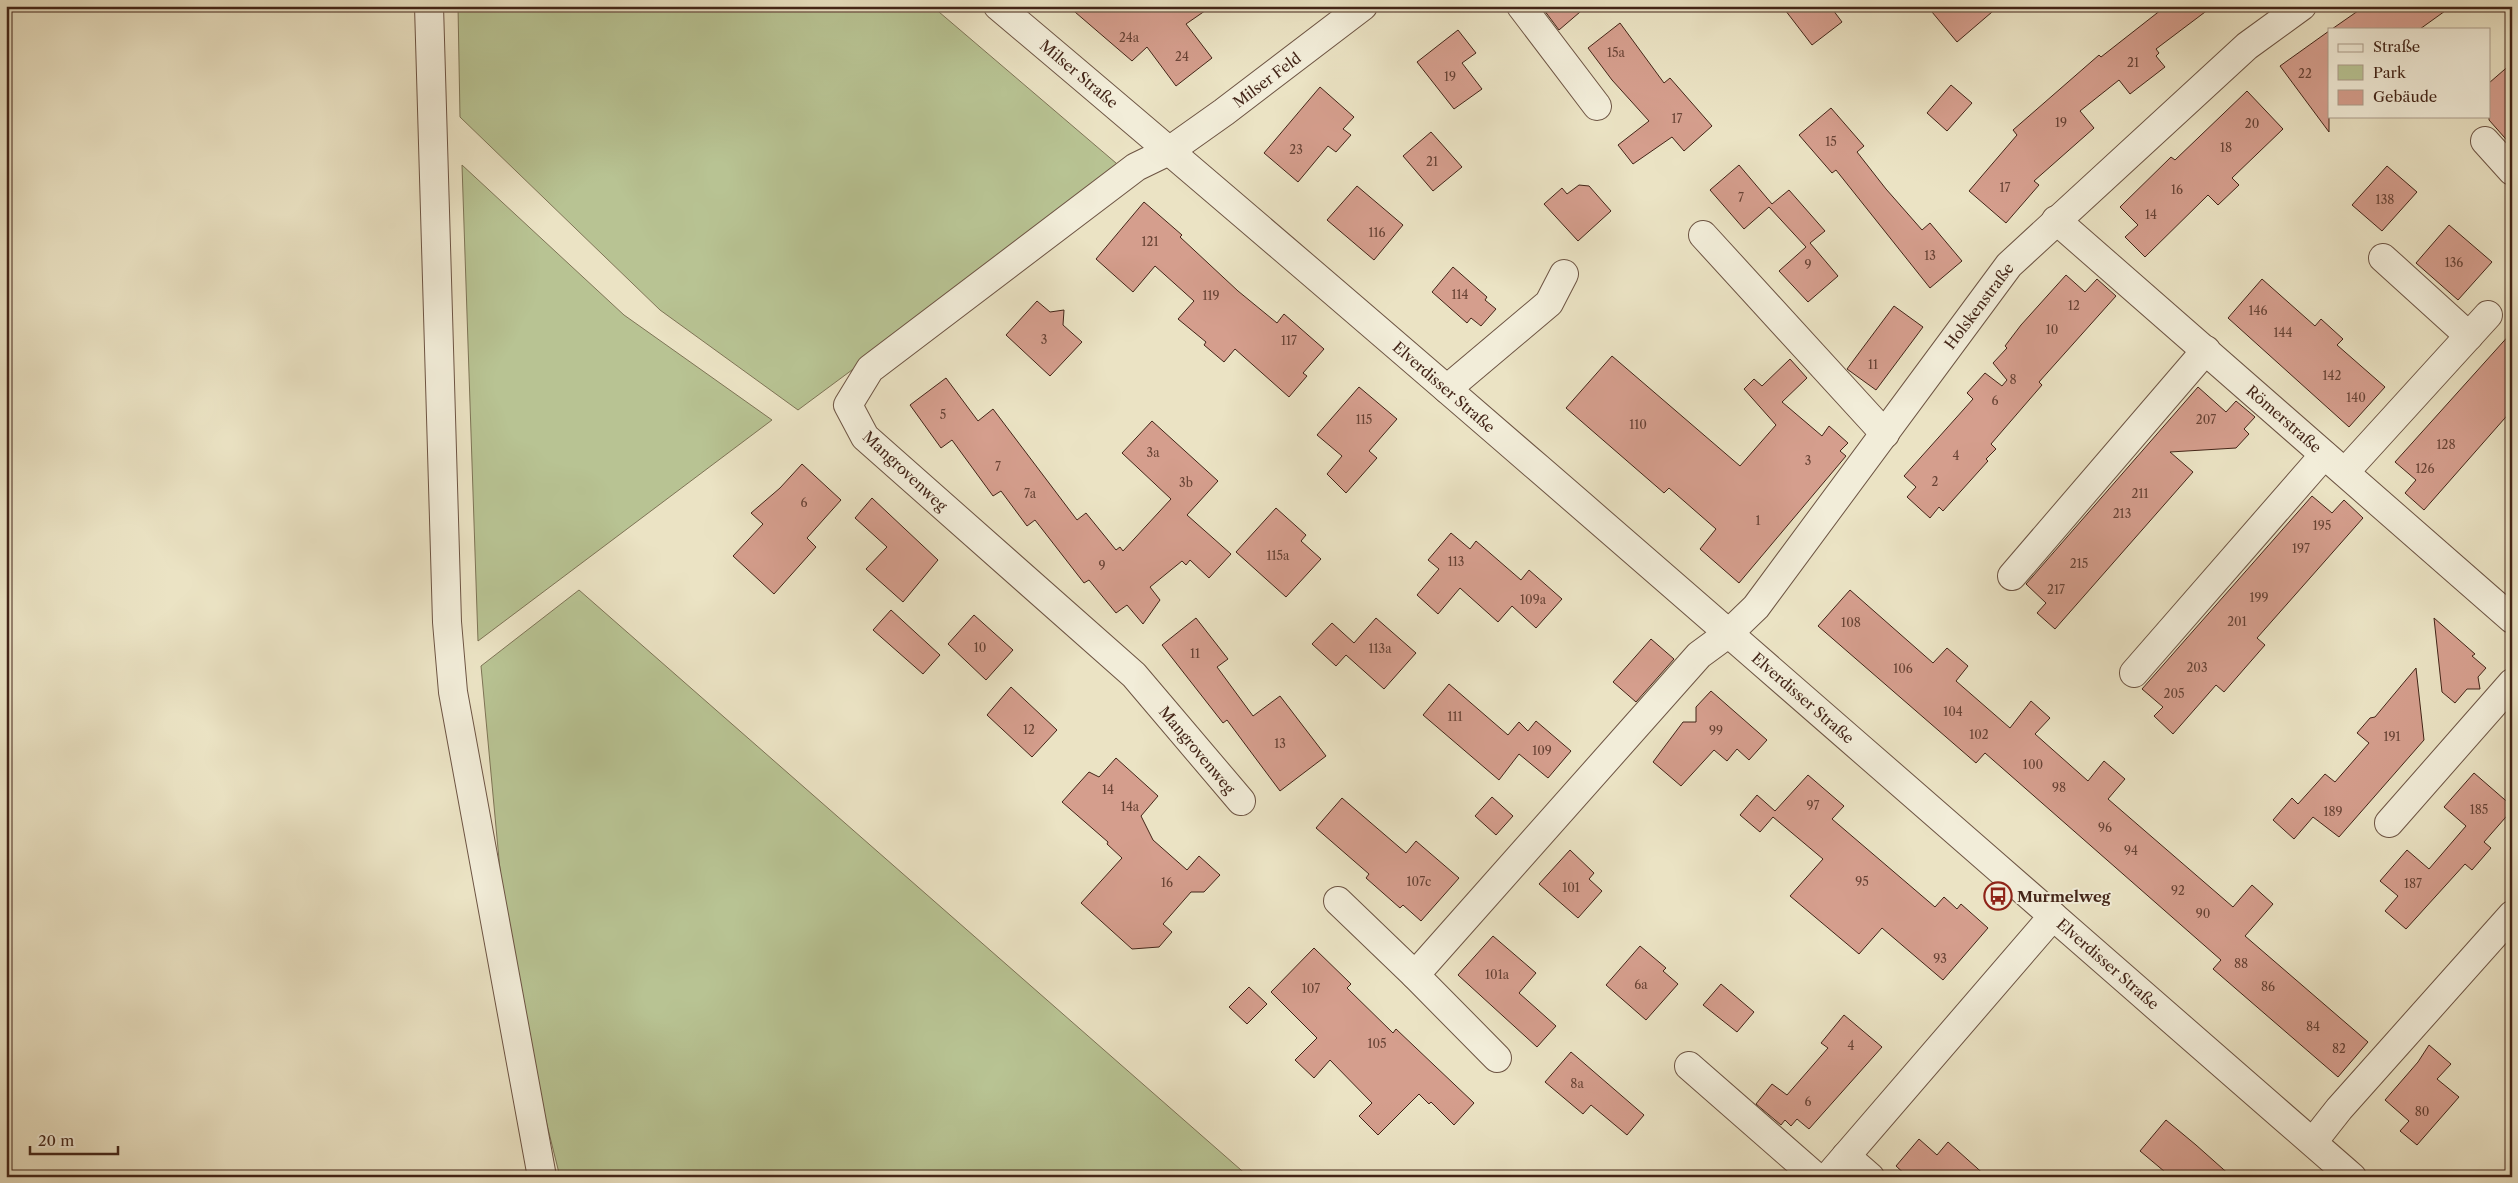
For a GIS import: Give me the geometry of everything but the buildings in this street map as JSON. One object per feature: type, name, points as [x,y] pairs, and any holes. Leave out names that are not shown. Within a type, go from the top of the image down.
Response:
[{"type":"street","points":[[429,6],[447,612],[453,692],[542,1177]]},
{"type":"street","name":"Milser Straße","points":[[998,6],[1164,146]]},
{"type":"street","name":"Milser Feld","points":[[1164,146],[1364,6]]},
{"type":"street","points":[[1521,6],[1597,106]]},
{"type":"street","name":"Holskenstraße","points":[[1729,633],[1756,607],[2009,265],[2247,46],[2302,6]]},
{"type":"street","points":[[2485,141],[2512,171]]},
{"type":"street","name":"Elverdisser Straße","points":[[1164,146],[1729,633],[2352,1177]]},
{"type":"street","name":"Mangrovenweg","points":[[1164,146],[870,369],[848,404],[865,437],[1134,675],[1241,801]]},
{"type":"street","name":"Römerstraße","points":[[2056,220],[2512,619]]},
{"type":"street","points":[[1703,235],[1885,434]]},
{"type":"street","points":[[2382,258],[2469,336]]},
{"type":"street","points":[[1447,389],[1549,303],[1564,274]]},
{"type":"street","points":[[2345,472],[2488,316]]},
{"type":"street","points":[[2012,576],[2206,350]]},
{"type":"street","points":[[2134,673],[2324,455]]},
{"type":"street","points":[[1415,975],[1699,655],[1729,633]]},
{"type":"street","points":[[2389,823],[2512,683]]},
{"type":"street","points":[[1338,901],[1497,1058]]},
{"type":"street","points":[[2313,1142],[2339,1109],[2512,915]]},
{"type":"street","points":[[1828,1177],[2054,916]]},
{"type":"street","points":[[1688,1066],[1816,1177]]},
{"type":"street","points":[[1846,1156],[1870,1177]]},
{"type":"green space","points":[[458,6],[932,6],[1123,169],[798,410],[660,310],[460,117]]},
{"type":"green space","points":[[462,165],[624,315],[772,420],[478,641]]},
{"type":"green space","points":[[579,590],[1249,1177],[560,1177],[542,1105],[504,913],[481,666]]},
{"type":"place","name":"Murmelweg","points":[[1998,896]]}]
